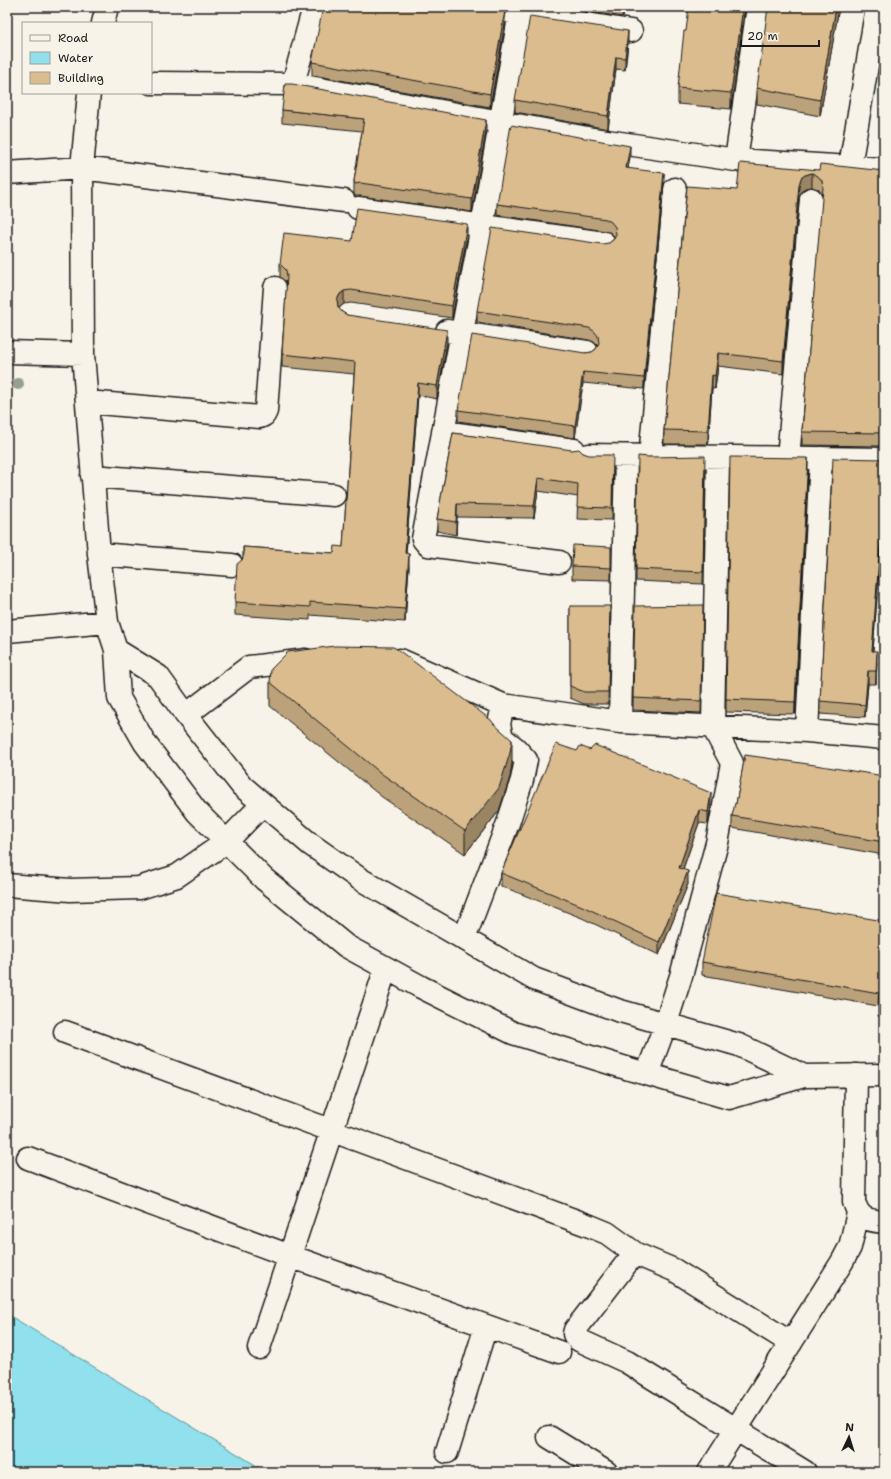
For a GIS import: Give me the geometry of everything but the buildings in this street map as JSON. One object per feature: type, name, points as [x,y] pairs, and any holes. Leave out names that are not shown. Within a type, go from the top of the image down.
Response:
[{"type":"street","points":[[293,84],[314,7]]},
{"type":"street","points":[[480,7],[520,10],[631,31]]},
{"type":"street","points":[[736,160],[758,7]]},
{"type":"street","points":[[850,166],[877,7]]},
{"type":"street","points":[[520,10],[482,226],[422,539],[428,545],[559,562]]},
{"type":"street","points":[[152,83],[293,84],[593,139],[736,160],[884,169]]},
{"type":"street","points":[[89,94],[82,168],[83,354],[99,554],[108,622],[116,650],[119,698],[145,743],[197,812],[264,879],[346,946],[513,1033],[729,1098],[804,1076],[884,1075]]},
{"type":"street","points":[[7,173],[82,168],[351,204],[482,226],[604,243]]},
{"type":"street","points":[[650,457],[675,189]]},
{"type":"street","points":[[788,458],[811,198]]},
{"type":"street","points":[[87,402],[260,417],[264,415],[266,411],[275,288]]},
{"type":"street","points":[[431,328],[587,352]]},
{"type":"street","points":[[7,352],[83,354]]},
{"type":"street","points":[[443,432],[581,452],[626,456],[884,459]]},
{"type":"street","points":[[620,722],[626,456]]},
{"type":"street","points":[[647,1074],[666,1023],[681,976],[717,843],[732,763],[713,727],[718,457]]},
{"type":"street","points":[[807,731],[821,458]]},
{"type":"street","points":[[92,476],[334,495]]},
{"type":"street","points":[[99,554],[232,565]]},
{"type":"street","points":[[7,631],[108,622]]},
{"type":"street","points":[[116,650],[158,676],[186,715],[242,786],[310,844],[360,879],[534,979],[617,1010],[739,1045],[804,1076]]},
{"type":"street","points":[[186,715],[249,667],[327,658]]},
{"type":"street","points":[[380,658],[396,658],[503,705],[620,722],[807,731],[884,738]]},
{"type":"street","points":[[464,939],[508,823],[522,780],[526,760],[515,748],[502,738],[499,724],[503,705]]},
{"type":"street","points":[[7,885],[70,890],[139,888],[177,876],[226,842],[263,804]]},
{"type":"street","points":[[259,1348],[386,968]]},
{"type":"street","points":[[65,1032],[607,1233],[636,1254],[674,1270],[791,1343]]},
{"type":"street","points":[[709,1472],[850,1247],[858,1213],[854,1202],[856,1075]]},
{"type":"street","points":[[28,1158],[290,1256],[559,1352]]},
{"type":"street","points":[[858,1213],[868,1220],[884,1222]]},
{"type":"street","points":[[636,1254],[633,1255],[576,1330],[574,1334],[576,1338],[627,1362],[805,1472]]},
{"type":"street","points":[[447,1452],[486,1326]]},
{"type":"street","points":[[549,1437],[606,1472]]},
{"type":"water","points":[[7,1314],[267,1472],[7,1472]]}]
